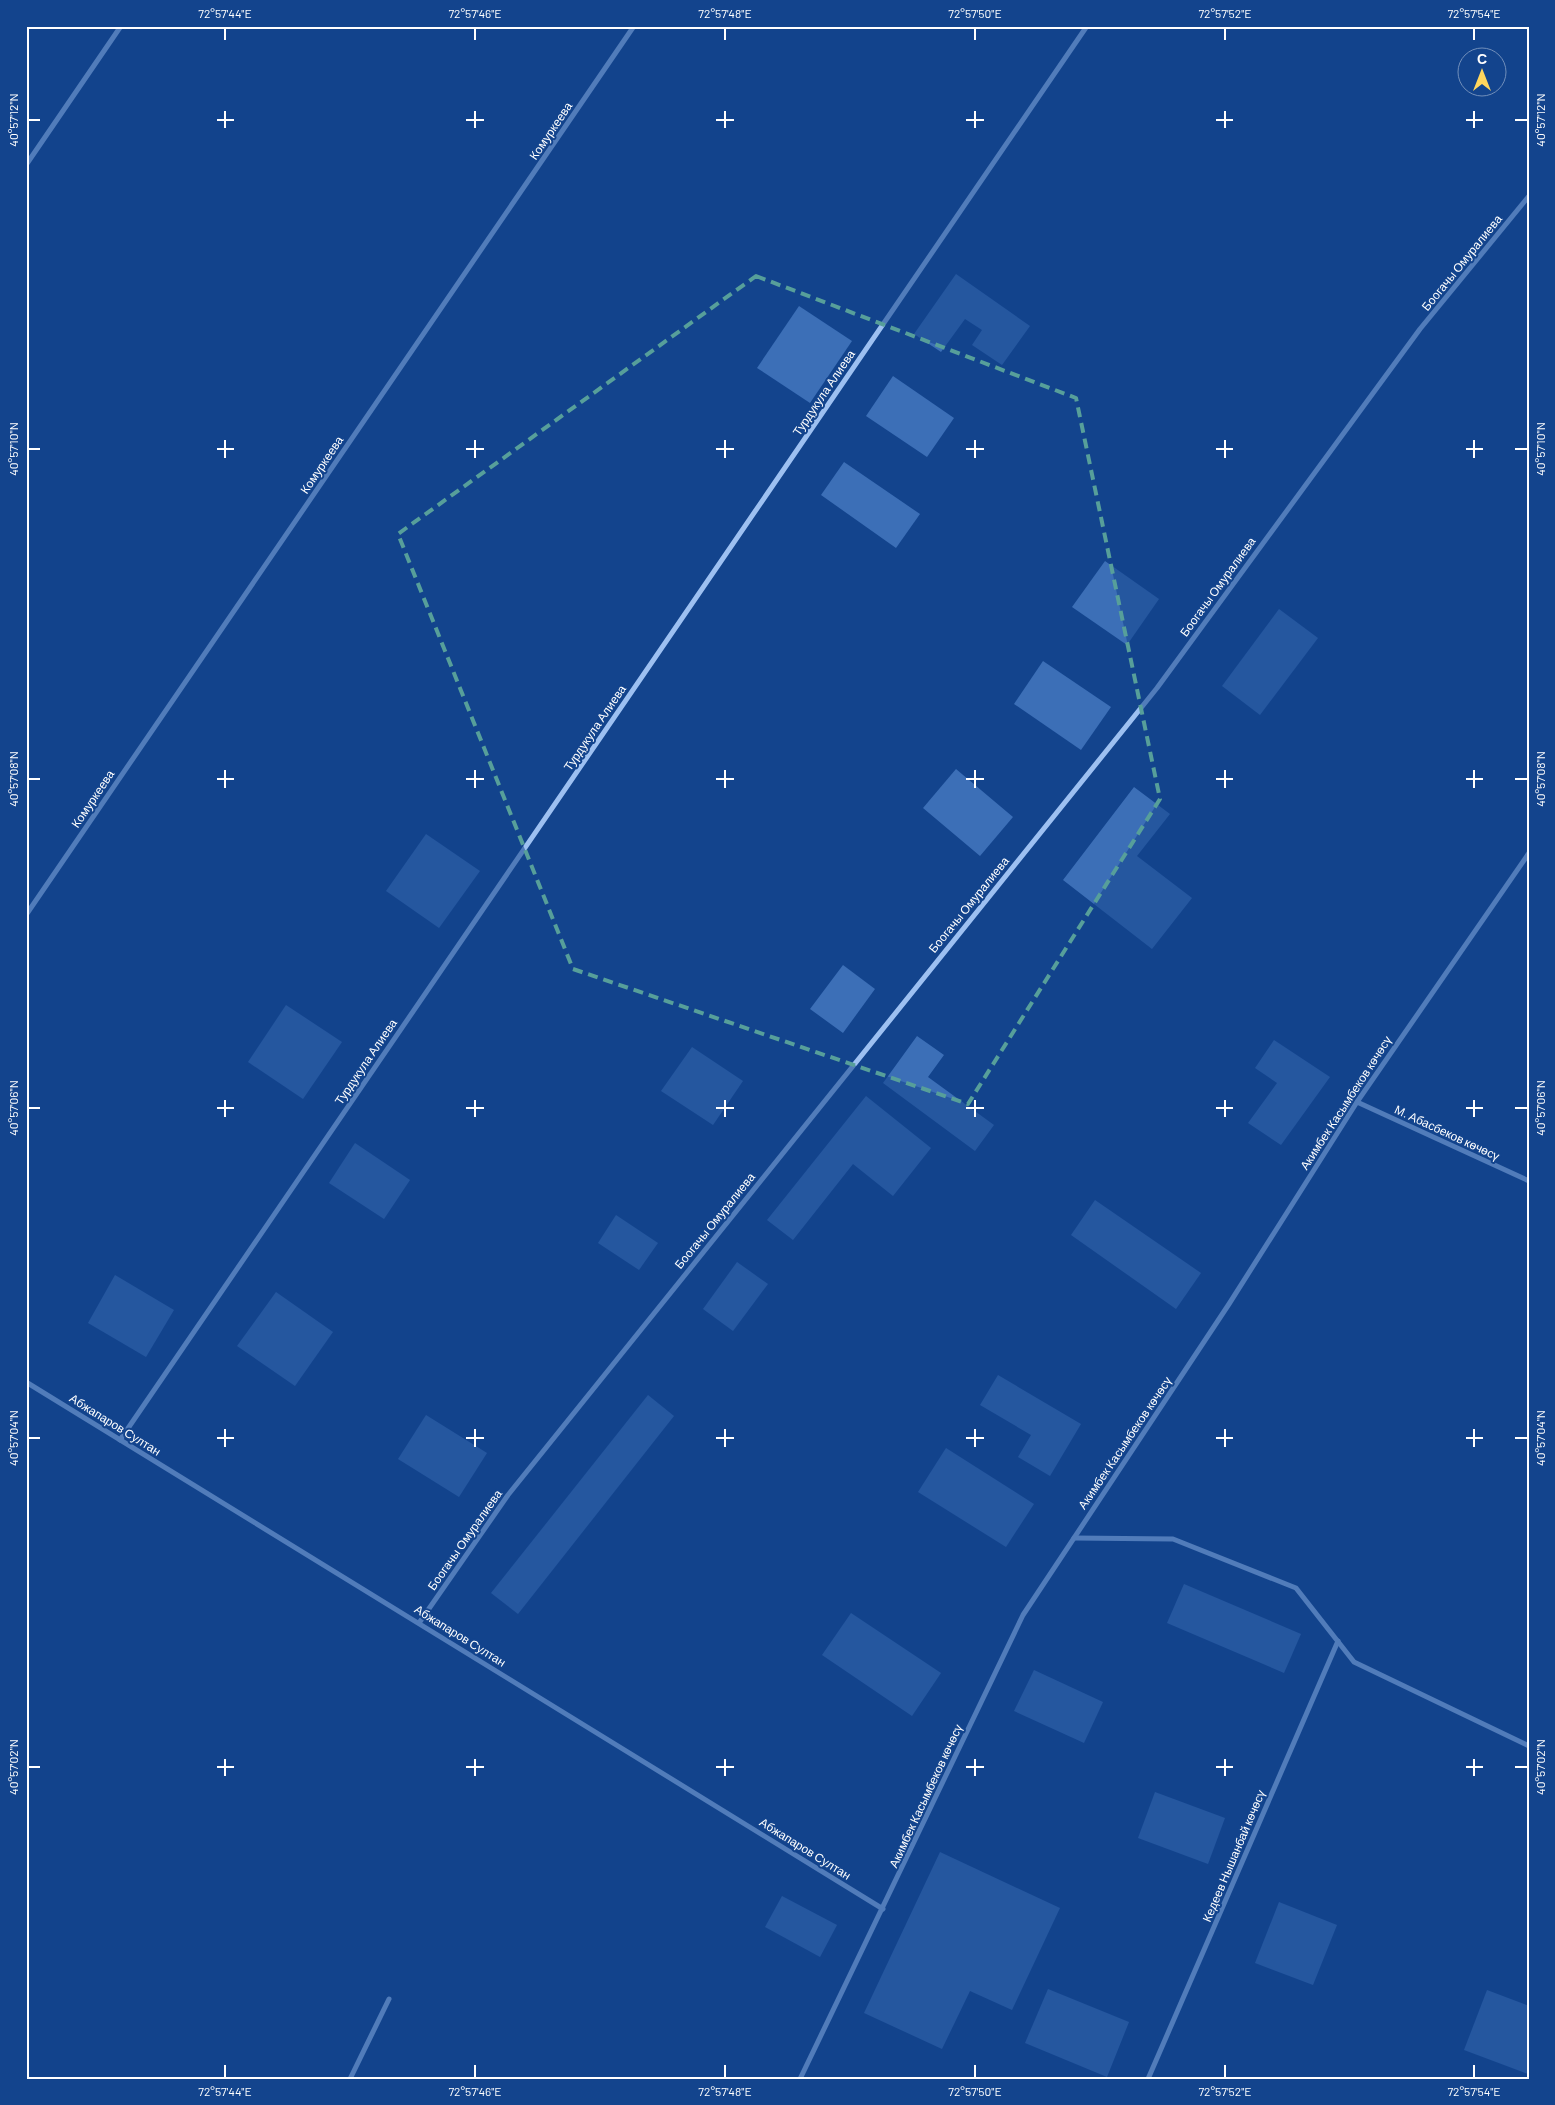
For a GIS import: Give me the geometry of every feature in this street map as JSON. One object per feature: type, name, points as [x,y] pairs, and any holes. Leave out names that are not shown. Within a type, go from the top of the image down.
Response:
[{"type":"street","points":[[26,165],[121,26]]},
{"type":"street","name":"Комуркеева","points":[[26,915],[634,26]]},
{"type":"street","name":"Турдукула Алиева","points":[[120,1440],[1087,26]]},
{"type":"street","name":"Боогачы Омуралиева","points":[[420,1623],[508,1495],[1156,688],[1420,329],[1529,196]]},
{"type":"street","name":"Акимбек Касымбеков көчөсү","points":[[800,2079],[1023,1615],[1229,1304],[1357,1102],[1529,853]]},
{"type":"street","name":"М. Абасбеков көчөсү","points":[[1357,1102],[1529,1181]]},
{"type":"street","name":"Абжапаров Султан","points":[[26,1382],[883,1909]]},
{"type":"street","points":[[1074,1538],[1173,1539],[1296,1588],[1354,1662],[1529,1746]]},
{"type":"street","name":"Кедеев Нышанбай көчөсү","points":[[1148,2079],[1338,1641]]},
{"type":"street","points":[[350,2079],[389,1999]]},
{"type":"highlighted area","points":[[756,276],[1076,398],[1160,799],[968,1104],[573,969],[398,534]]},
{"type":"building","points":[[956,274],[1030,326],[1002,365],[972,345],[982,330],[965,319],[941,352],[914,334]]},
{"type":"building","points":[[799,306],[852,341],[810,403],[757,368]]},
{"type":"building","points":[[893,376],[954,418],[927,457],[866,416]]},
{"type":"building","points":[[844,462],[920,514],[896,548],[821,495]]},
{"type":"building","points":[[1105,561],[1159,599],[1127,645],[1072,607]]},
{"type":"building","points":[[1279,609],[1318,638],[1260,715],[1222,686]]},
{"type":"building","points":[[1043,661],[1111,707],[1081,750],[1014,704]]},
{"type":"building","points":[[956,769],[1013,817],[980,856],[923,808]]},
{"type":"building","points":[[1134,787],[1170,814],[1137,856],[1192,898],[1152,949],[1063,880]]},
{"type":"building","points":[[426,834],[480,871],[439,928],[386,891]]},
{"type":"building","points":[[843,965],[875,989],[843,1033],[810,1009]]},
{"type":"building","points":[[286,1005],[342,1042],[303,1099],[248,1062]]},
{"type":"building","points":[[917,1036],[944,1055],[928,1077],[994,1125],[975,1151],[883,1083]]},
{"type":"building","points":[[1274,1040],[1330,1077],[1281,1145],[1248,1123],[1277,1083],[1255,1068]]},
{"type":"building","points":[[692,1047],[743,1081],[713,1125],[661,1091]]},
{"type":"building","points":[[866,1096],[931,1148],[893,1196],[853,1164],[793,1240],[767,1220]]},
{"type":"building","points":[[355,1143],[410,1180],[384,1219],[329,1183]]},
{"type":"building","points":[[1095,1200],[1201,1273],[1176,1309],[1071,1235]]},
{"type":"building","points":[[616,1215],[658,1243],[639,1270],[598,1243]]},
{"type":"building","points":[[737,1262],[768,1284],[733,1331],[703,1309]]},
{"type":"building","points":[[115,1275],[174,1310],[146,1357],[88,1323]]},
{"type":"building","points":[[276,1292],[333,1332],[295,1386],[237,1346]]},
{"type":"building","points":[[998,1375],[1081,1424],[1050,1476],[1018,1457],[1031,1435],[980,1405]]},
{"type":"building","points":[[648,1395],[674,1416],[518,1614],[491,1593]]},
{"type":"building","points":[[426,1415],[487,1453],[459,1497],[398,1459]]},
{"type":"building","points":[[946,1448],[1034,1504],[1006,1547],[918,1492]]},
{"type":"building","points":[[1184,1584],[1301,1634],[1284,1673],[1167,1623]]},
{"type":"building","points":[[851,1613],[941,1673],[912,1716],[822,1655]]},
{"type":"building","points":[[1034,1670],[1103,1702],[1084,1743],[1014,1711]]},
{"type":"building","points":[[1155,1792],[1225,1818],[1208,1864],[1138,1838]]},
{"type":"building","points":[[940,1852],[1060,1908],[1012,2010],[970,1991],[942,2049],[864,2013]]},
{"type":"building","points":[[782,1896],[837,1925],[820,1957],[765,1927]]},
{"type":"building","points":[[1279,1902],[1337,1925],[1313,1985],[1255,1963]]},
{"type":"building","points":[[1048,1989],[1129,2022],[1107,2077],[1025,2043]]},
{"type":"building","points":[[1487,1990],[1529,2006],[1528,2074],[1464,2050]]}]
